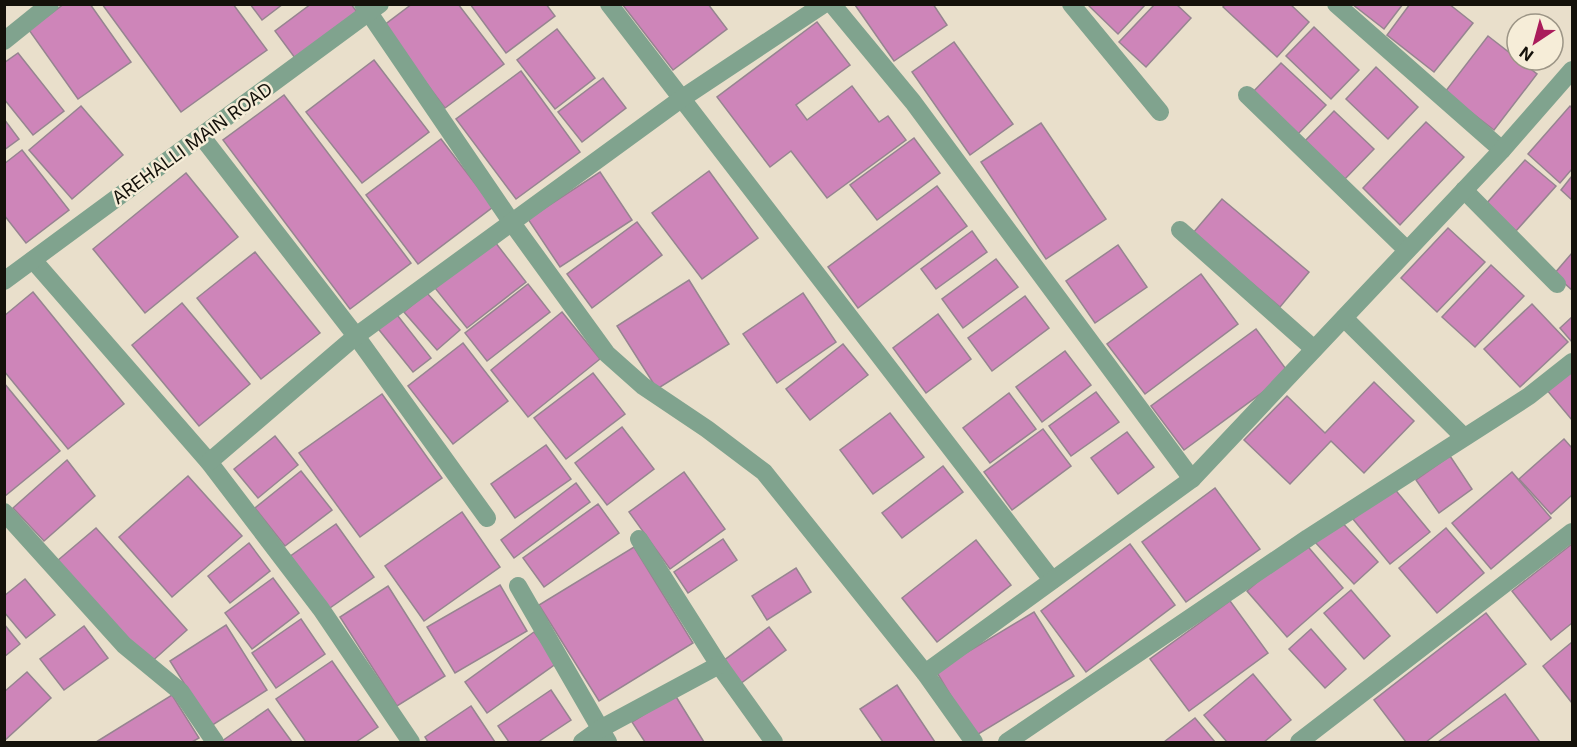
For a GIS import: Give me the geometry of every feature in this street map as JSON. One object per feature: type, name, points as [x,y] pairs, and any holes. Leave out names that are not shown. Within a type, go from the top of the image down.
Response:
[{"type":"street","points":[[4,41],[50,4]]},
{"type":"street","points":[[609,4],[1052,580]]},
{"type":"street","points":[[209,462],[356,336],[681,99],[824,4]]},
{"type":"street","points":[[831,4],[913,102],[1192,479]]},
{"type":"street","points":[[1071,4],[1160,112]]},
{"type":"street","points":[[1336,4],[1502,150]]},
{"type":"street","points":[[370,7],[512,223],[607,354],[643,386],[707,429],[764,472],[925,673],[974,742]]},
{"type":"street","name":"AREHALLI MAIN ROAD","points":[[4,281],[202,137],[370,7]]},
{"type":"street","points":[[925,673],[1192,479],[1569,82]]},
{"type":"street","points":[[1246,95],[1407,250]]},
{"type":"street","points":[[202,137],[356,336],[487,518]]},
{"type":"street","points":[[1464,190],[1557,284]]},
{"type":"street","points":[[1180,230],[1314,349]]},
{"type":"street","points":[[33,260],[209,462],[321,609],[411,742]]},
{"type":"street","points":[[1344,318],[1464,437]]},
{"type":"street","points":[[1007,742],[1308,538],[1530,396],[1572,362]]},
{"type":"street","points":[[4,512],[124,645],[181,692],[215,742]]},
{"type":"street","points":[[1299,742],[1572,532]]},
{"type":"street","points":[[639,539],[718,665],[774,742]]},
{"type":"street","points":[[518,586],[604,736]]},
{"type":"street","points":[[582,742],[604,736],[718,665]]},
{"type":"building","points":[[64,4],[90,4],[131,62],[78,99],[29,30]]},
{"type":"building","points":[[102,4],[233,4],[267,50],[181,112]]},
{"type":"building","points":[[250,4],[283,4],[262,20]]},
{"type":"building","points":[[311,4],[351,4],[357,12],[295,58],[275,31]]},
{"type":"building","points":[[412,4],[458,4],[504,64],[445,108],[383,26]]},
{"type":"building","points":[[470,4],[546,4],[555,16],[506,53]]},
{"type":"building","points":[[622,4],[708,4],[727,29],[673,70]]},
{"type":"building","points":[[933,4],[947,25],[894,61],[855,5]]},
{"type":"building","points":[[1087,4],[1146,4],[1118,34]]},
{"type":"building","points":[[1155,4],[1176,4],[1191,18],[1146,67],[1119,42]]},
{"type":"building","points":[[1225,4],[1290,4],[1309,22],[1277,57],[1223,7]]},
{"type":"building","points":[[1352,4],[1403,4],[1384,29]]},
{"type":"building","points":[[1410,4],[1449,4],[1473,23],[1434,72],[1387,35]]},
{"type":"building","points":[[817,22],[850,65],[796,105],[807,120],[852,86],[879,122],[888,116],[906,140],[827,198],[791,151],[770,167],[717,97]]},
{"type":"building","points":[[1314,27],[1359,70],[1331,99],[1286,56]]},
{"type":"building","points":[[557,29],[595,78],[555,109],[517,60]]},
{"type":"building","points":[[1488,36],[1505,49],[1505,72],[1534,72],[1537,74],[1494,130],[1445,92]]},
{"type":"building","points":[[954,42],[1013,124],[970,155],[912,72]]},
{"type":"building","points":[[18,53],[64,111],[33,135],[4,99],[4,63]]},
{"type":"building","points":[[374,60],[429,132],[362,183],[306,112]]},
{"type":"building","points":[[1281,63],[1326,105],[1295,137],[1250,95]]},
{"type":"building","points":[[1376,67],[1418,107],[1388,139],[1346,99]]},
{"type":"building","points":[[521,71],[580,152],[516,199],[456,119]]},
{"type":"building","points":[[603,78],[626,108],[582,142],[558,112]]},
{"type":"building","points":[[284,95],[411,263],[350,309],[223,140]]},
{"type":"building","points":[[81,106],[123,155],[72,199],[29,150]]},
{"type":"building","points":[[1570,106],[1572,108],[1572,169],[1560,183],[1528,154]]},
{"type":"building","points":[[1334,111],[1374,149],[1343,181],[1303,143]]},
{"type":"building","points":[[4,119],[19,139],[4,150]]},
{"type":"building","points":[[1426,122],[1464,157],[1400,225],[1363,188]]},
{"type":"building","points":[[1041,123],[1106,219],[1046,259],[981,162]]},
{"type":"building","points":[[914,138],[940,173],[877,220],[850,185]]},
{"type":"building","points":[[441,139],[493,207],[418,264],[366,195]]},
{"type":"building","points":[[22,150],[69,210],[26,243],[4,215],[4,164]]},
{"type":"building","points":[[1525,160],[1556,186],[1516,231],[1486,204]]},
{"type":"building","points":[[709,171],[758,238],[702,279],[652,213]]},
{"type":"building","points":[[600,172],[632,220],[560,267],[528,219]]},
{"type":"building","points":[[186,173],[238,237],[145,313],[93,249]]},
{"type":"building","points":[[1572,176],[1572,200],[1561,190]]},
{"type":"building","points":[[937,186],[967,226],[858,308],[828,267]]},
{"type":"building","points":[[1222,199],[1309,272],[1280,307],[1193,233]]},
{"type":"building","points":[[637,222],[662,255],[592,308],[567,274]]},
{"type":"building","points":[[1448,228],[1485,262],[1437,312],[1401,278]]},
{"type":"building","points":[[972,231],[987,252],[936,289],[921,269]]},
{"type":"building","points":[[495,242],[526,282],[467,328],[435,288]]},
{"type":"building","points":[[1118,245],[1147,287],[1095,323],[1066,281]]},
{"type":"building","points":[[255,252],[320,333],[261,379],[197,298]]},
{"type":"building","points":[[1572,253],[1572,290],[1554,274]]},
{"type":"building","points":[[996,259],[1018,287],[963,328],[942,299]]},
{"type":"building","points":[[1491,265],[1524,296],[1475,347],[1442,317]]},
{"type":"building","points":[[1201,274],[1238,324],[1145,394],[1107,344]]},
{"type":"building","points":[[689,280],[729,344],[657,389],[617,326]]},
{"type":"building","points":[[528,284],[550,312],[487,361],[465,333]]},
{"type":"building","points":[[33,292],[124,404],[68,449],[4,371],[4,316]]},
{"type":"building","points":[[427,293],[460,330],[437,350],[404,312]]},
{"type":"building","points":[[803,293],[836,342],[777,383],[743,334]]},
{"type":"building","points":[[1025,296],[1049,328],[992,371],[968,338]]},
{"type":"building","points":[[182,303],[250,384],[199,426],[132,345]]},
{"type":"building","points":[[1532,304],[1568,342],[1520,387],[1484,349]]},
{"type":"building","points":[[394,311],[431,358],[413,372],[376,326]]},
{"type":"building","points":[[562,312],[600,359],[528,417],[491,370]]},
{"type":"building","points":[[938,314],[971,359],[926,393],[893,348]]},
{"type":"building","points":[[1572,317],[1572,342],[1560,328]]},
{"type":"building","points":[[1256,329],[1289,373],[1184,450],[1151,406]]},
{"type":"building","points":[[463,343],[508,401],[453,444],[408,386]]},
{"type":"building","points":[[843,344],[868,375],[810,420],[786,389]]},
{"type":"building","points":[[1065,351],[1091,385],[1042,422],[1016,387]]},
{"type":"building","points":[[1572,372],[1572,420],[1546,389]]},
{"type":"building","points":[[593,373],[625,414],[566,459],[534,418]]},
{"type":"building","points":[[1374,382],[1414,421],[1364,473],[1331,441],[1290,484],[1244,440],[1287,396],[1325,433]]},
{"type":"building","points":[[4,383],[60,451],[5,496],[4,496]]},
{"type":"building","points":[[1096,392],[1119,422],[1071,456],[1049,426]]},
{"type":"building","points":[[1009,393],[1036,429],[990,463],[963,428]]},
{"type":"building","points":[[382,394],[442,478],[360,537],[299,453]]},
{"type":"building","points":[[890,413],[924,457],[873,494],[840,450]]},
{"type":"building","points":[[622,427],[654,469],[607,505],[575,463]]},
{"type":"building","points":[[1043,429],[1071,466],[1012,510],[984,472]]},
{"type":"building","points":[[1127,432],[1154,467],[1118,494],[1091,458]]},
{"type":"building","points":[[275,436],[298,465],[258,498],[234,469]]},
{"type":"building","points":[[1564,439],[1572,448],[1572,495],[1551,514],[1519,479]]},
{"type":"building","points":[[546,445],[571,479],[515,518],[491,484]]},
{"type":"building","points":[[1450,456],[1472,489],[1439,513],[1416,480]]},
{"type":"building","points":[[67,460],[95,496],[44,541],[13,508]]},
{"type":"building","points":[[943,466],[963,492],[902,538],[882,513]]},
{"type":"building","points":[[301,471],[332,510],[285,546],[255,508]]},
{"type":"building","points":[[684,472],[725,529],[670,569],[629,512]]},
{"type":"building","points":[[1512,472],[1551,518],[1491,569],[1452,523]]},
{"type":"building","points":[[188,476],[242,536],[172,597],[119,537]]},
{"type":"building","points":[[576,483],[590,502],[514,558],[501,540]]},
{"type":"building","points":[[1393,487],[1430,532],[1390,564],[1353,519]]},
{"type":"building","points":[[1215,488],[1260,549],[1186,602],[1142,542]]},
{"type":"building","points":[[598,504],[619,533],[544,587],[523,558]]},
{"type":"building","points":[[462,512],[500,567],[424,621],[385,566]]},
{"type":"building","points":[[1339,519],[1378,562],[1354,584],[1315,542]]},
{"type":"building","points":[[336,524],[374,577],[327,610],[289,557]]},
{"type":"building","points":[[96,528],[187,630],[149,664],[57,561]]},
{"type":"building","points":[[1446,528],[1484,573],[1437,613],[1399,568]]},
{"type":"building","points":[[723,539],[737,560],[688,593],[674,572]]},
{"type":"building","points":[[976,540],[1011,585],[937,642],[902,598]]},
{"type":"building","points":[[1304,542],[1343,588],[1287,637],[1247,591]]},
{"type":"building","points":[[249,543],[270,571],[230,603],[208,576]]},
{"type":"building","points":[[1130,544],[1175,605],[1086,672],[1041,611]]},
{"type":"building","points":[[1572,544],[1572,623],[1551,640],[1512,591]]},
{"type":"building","points":[[634,547],[693,643],[599,701],[539,605]]},
{"type":"building","points":[[796,568],[811,592],[767,620],[752,596]]},
{"type":"building","points":[[273,578],[299,613],[252,649],[225,613]]},
{"type":"building","points":[[25,579],[55,615],[26,638],[4,612],[4,596]]},
{"type":"building","points":[[500,585],[527,631],[455,673],[427,627]]},
{"type":"building","points":[[388,586],[445,676],[397,706],[340,617]]},
{"type":"building","points":[[1351,590],[1390,636],[1364,659],[1324,613]]},
{"type":"building","points":[[1230,601],[1268,653],[1189,711],[1150,659]]},
{"type":"building","points":[[1034,612],[1074,676],[975,736],[936,671]]},
{"type":"building","points":[[1486,613],[1526,664],[1426,742],[1406,742],[1374,700]]},
{"type":"building","points":[[301,619],[325,654],[276,688],[252,653]]},
{"type":"building","points":[[4,624],[20,644],[4,657]]},
{"type":"building","points":[[226,625],[267,690],[211,726],[170,661]]},
{"type":"building","points":[[84,626],[108,658],[64,690],[40,659]]},
{"type":"building","points":[[769,627],[786,650],[740,684],[723,661]]},
{"type":"building","points":[[1311,629],[1346,669],[1325,688],[1289,649]]},
{"type":"building","points":[[534,632],[557,663],[487,713],[465,682]]},
{"type":"building","points":[[1572,642],[1572,703],[1543,666]]},
{"type":"building","points":[[332,661],[378,727],[356,742],[306,742],[276,699]]},
{"type":"building","points":[[27,672],[51,698],[4,741],[4,692]]},
{"type":"building","points":[[1253,674],[1291,720],[1264,742],[1227,742],[1204,715]]},
{"type":"building","points":[[897,685],[935,742],[883,742],[860,709]]},
{"type":"building","points":[[551,690],[571,720],[538,742],[509,742],[498,726]]},
{"type":"building","points":[[1505,694],[1540,742],[1438,742]]},
{"type":"building","points":[[172,695],[199,738],[192,742],[96,742]]},
{"type":"building","points":[[675,695],[704,742],[645,742],[632,722]]},
{"type":"building","points":[[471,706],[495,742],[428,742],[425,737]]},
{"type":"building","points":[[268,709],[292,742],[222,741]]},
{"type":"building","points":[[1195,718],[1215,742],[1164,742]]}]
